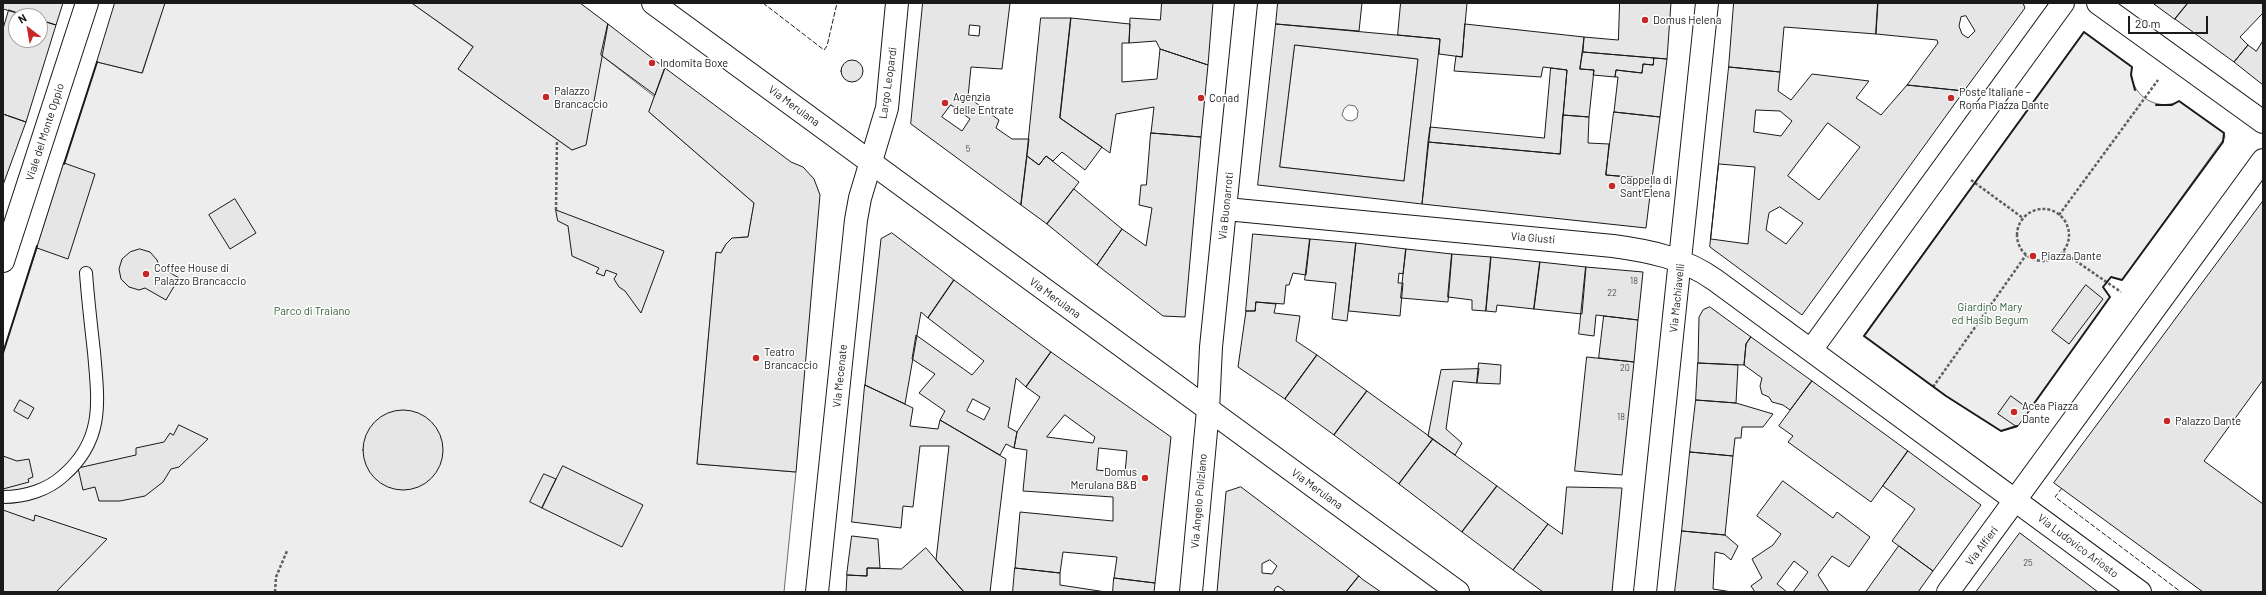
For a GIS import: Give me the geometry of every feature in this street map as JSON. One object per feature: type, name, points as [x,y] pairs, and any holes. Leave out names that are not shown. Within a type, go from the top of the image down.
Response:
[{"type":"street","name":"Viale del Monte Oppio","points":[[3,262],[9,225],[87,3]]},
{"type":"street","name":"Via Merulana","points":[[653,3],[1458,592]]},
{"type":"street","name":"Largo Leopardi","points":[[871,162],[887,108],[897,3]]},
{"type":"street","name":"Via Buonarroti","points":[[1208,410],[1211,347],[1246,3]]},
{"type":"street","name":"Via Machiavelli","points":[[1645,592],[1707,3]]},
{"type":"street","points":[[2063,3],[1811,350],[2016,500],[2263,160]]},
{"type":"street","points":[[2098,3],[2263,122]]},
{"type":"street","name":"Via Mecenate","points":[[817,592],[856,220],[860,198],[871,162]]},
{"type":"street","name":"Via Giusti","points":[[1226,209],[1613,246],[1653,253],[1680,261],[1704,272],[1811,350]]},
{"type":"street","name":"Via Angelo Poliziano","points":[[1190,592],[1208,410]]},
{"type":"street","name":"Via Alfieri","points":[[1948,592],[2016,500]]},
{"type":"street","name":"Via Ludovico Ariosto","points":[[2016,500],[2140,592]]},
{"type":"lane","points":[[3,497],[39,491],[53,484],[74,465],[92,436],[99,402],[86,274]]},
{"type":"path","points":[[2059,215],[2158,80]]},
{"type":"path","points":[[556,210],[557,139]]},
{"type":"path","points":[[1971,180],[2023,218]]},
{"type":"path","points":[[2041,209],[2051,210],[2059,215],[2066,223],[2069,233],[2068,243],[2063,252],[2055,258],[2045,261],[2035,260],[2026,255],[2020,247],[2017,238],[2018,227],[2023,218],[2031,212],[2041,209]]},
{"type":"path","points":[[2063,252],[2121,292]]},
{"type":"path","points":[[1933,386],[2026,255]]},
{"type":"path","points":[[275,592],[276,577],[287,551]]},
{"type":"green space","name":"Parco di Traiano","points":[[165,3],[412,3],[473,47],[458,69],[572,150],[586,144],[601,55],[655,97],[649,112],[754,203],[748,237],[735,238],[723,248],[721,253],[716,253],[697,464],[796,472],[784,592],[3,592],[3,353],[97,62],[142,73]]},
{"type":"green space","name":"Giardino Mary ed Hasib Begum","points":[[2084,32],[2132,67],[2134,85],[2145,98],[2161,104],[2170,104],[2179,101],[2224,133],[2225,137],[2122,280],[2111,277],[2103,287],[2110,297],[2017,427],[2001,431],[1946,396],[1864,336]]},
{"type":"green space","points":[[1295,45],[1418,59],[1404,181],[1280,167]],"holes":[[[1349,105],[1355,106],[1358,111],[1357,118],[1352,121],[1346,120],[1342,115],[1344,109]]]},
{"type":"building","points":[[3,3],[63,3],[56,25],[48,22],[48,8],[8,8],[8,10],[3,9]]},
{"type":"building","points":[[115,3],[165,3],[142,73],[97,62]]},
{"type":"building","name":"Palazzo Brancaccio","points":[[412,3],[580,3],[608,24],[586,145],[572,150],[458,69],[473,47]]},
{"type":"building","name":"Agenzia delle Entrate","points":[[923,3],[1010,3],[1002,69],[971,67],[968,97],[999,120],[996,128],[1012,139],[1029,139],[1021,205],[911,124]],"holes":[[[970,25],[980,26],[979,36],[969,35]],[[951,105],[970,119],[962,131],[942,117]]]},
{"type":"building","points":[[1162,3],[1213,3],[1208,65],[1160,49],[1156,41],[1129,43],[1130,18],[1160,20]]},
{"type":"building","points":[[1278,3],[1362,3],[1359,31],[1276,24]]},
{"type":"building","points":[[1401,3],[1467,3],[1462,57],[1439,54],[1440,39],[1398,35]]},
{"type":"building","name":"Domus Helena","points":[[1620,3],[1671,3],[1667,59],[1583,52],[1584,37],[1618,40]]},
{"type":"building","points":[[1734,3],[1878,3],[1876,34],[1784,27],[1780,72],[1729,67]]},
{"type":"building","points":[[1878,3],[2023,3],[2025,8],[1964,91],[1907,85],[1938,43],[1937,40],[1876,34]],"holes":[[[1966,16],[1975,31],[1968,38],[1962,34],[1959,26],[1961,17]]]},
{"type":"building","points":[[2153,3],[2188,3],[2175,19]]},
{"type":"building","points":[[2188,3],[2263,3],[2263,13],[2240,37],[2248,45],[2234,62],[2175,19]]},
{"type":"building","points":[[8,13],[8,48],[48,48],[48,22],[56,25],[26,122],[3,114],[3,29]]},
{"type":"building","points":[[1041,18],[1071,18],[1060,118],[1102,147],[1085,170],[1062,152],[1053,161],[1046,156],[1039,165],[1027,156]]},
{"type":"building","points":[[1071,18],[1130,24],[1129,43],[1122,43],[1122,82],[1157,79],[1160,49],[1208,65],[1201,137],[1151,133],[1154,107],[1116,114],[1110,153],[1060,118]]},
{"type":"building","points":[[608,24],[665,68],[655,95],[601,55]]},
{"type":"building","points":[[1276,24],[1440,39],[1422,204],[1258,185]],"holes":[[[1295,45],[1418,59],[1404,181],[1280,167]]]},
{"type":"building","points":[[1465,24],[1584,37],[1580,69],[1594,70],[1589,117],[1563,115],[1567,70],[1543,67],[1541,77],[1454,71],[1456,56],[1462,57]]},
{"type":"building","points":[[2263,41],[2263,85],[2234,62],[2248,45],[2256,51]]},
{"type":"building","points":[[1583,52],[1654,58],[1653,65],[1643,64],[1642,73],[1616,70],[1615,77],[1593,75],[1594,70],[1580,69]]},
{"type":"building","points":[[1654,58],[1667,59],[1660,117],[1614,112],[1618,77],[1615,77],[1616,70],[1642,73],[1643,64],[1653,65]]},
{"type":"building","points":[[852,60],[860,63],[863,71],[860,79],[852,82],[844,79],[841,71],[844,63]]},
{"type":"building","points":[[1729,67],[1780,72],[1778,91],[1791,100],[1812,74],[1869,81],[1856,98],[1881,115],[1907,85],[1964,91],[1802,315],[1710,247]],"holes":[[[1756,110],[1780,111],[1792,121],[1781,136],[1754,132]],[[1828,123],[1860,147],[1819,200],[1788,176]],[[1780,207],[1803,223],[1786,244],[1766,230],[1769,213]]]},
{"type":"building","name":"Teatro Brancaccio","points":[[665,68],[791,162],[803,167],[814,179],[820,195],[796,472],[697,464],[716,252],[721,253],[726,244],[732,238],[748,237],[754,203],[649,112]]},
{"type":"building","points":[[1551,68],[1567,70],[1560,154],[1428,142],[1430,127],[1544,138]]},
{"type":"building","points":[[1614,112],[1660,117],[1652,179],[1606,175]]},
{"type":"building","points":[[3,114],[26,122],[3,185]]},
{"type":"building","points":[[1563,115],[1589,117],[1588,143],[1609,144],[1606,175],[1652,179],[1646,228],[1422,204],[1428,142],[1560,154]]},
{"type":"building","points":[[1151,133],[1201,137],[1185,317],[1163,316],[1097,265],[1122,229],[1146,246],[1152,208],[1139,205],[1141,185],[1146,185]]},
{"type":"building","points":[[1027,156],[1039,165],[1046,156],[1079,182],[1047,224],[1021,205]]},
{"type":"building","points":[[64,163],[95,174],[68,259],[37,248]]},
{"type":"building","points":[[1719,164],[1755,167],[1748,244],[1711,239]]},
{"type":"building","points":[[1074,189],[1122,229],[1097,265],[1047,224]]},
{"type":"building","points":[[235,199],[256,233],[230,249],[209,215]]},
{"type":"building","name":"Palazzo Dante","points":[[2263,201],[2263,380],[2204,461],[2263,504],[2263,592],[2203,592],[2054,483]]},
{"type":"building","points":[[556,210],[664,251],[641,313],[614,279],[617,274],[606,270],[604,276],[596,273],[599,268],[572,256],[568,226],[558,221]]},
{"type":"building","points":[[892,233],[954,280],[928,318],[921,312],[905,404],[865,385],[881,239]]},
{"type":"building","points":[[1253,234],[1310,239],[1306,275],[1293,273],[1289,285],[1286,285],[1284,304],[1256,302],[1255,311],[1246,311]]},
{"type":"building","points":[[1310,239],[1356,243],[1347,321],[1332,319],[1336,283],[1305,280]]},
{"type":"building","points":[[1356,243],[1406,249],[1403,274],[1399,273],[1398,283],[1403,283],[1400,316],[1349,311]]},
{"type":"building","name":"Coffee House di Palazzo Brancaccio","points":[[140,249],[150,252],[157,260],[159,266],[179,278],[166,300],[145,288],[139,290],[129,287],[121,279],[119,269],[122,259],[130,252]]},
{"type":"building","points":[[1406,249],[1452,254],[1448,302],[1401,298]]},
{"type":"building","points":[[1452,254],[1491,257],[1486,311],[1472,310],[1472,300],[1448,297]]},
{"type":"building","points":[[1491,257],[1540,262],[1534,309],[1497,305],[1496,312],[1486,311]]},
{"type":"building","points":[[1540,262],[1586,267],[1582,314],[1534,309]]},
{"type":"building","points":[[1586,267],[1643,272],[1638,320],[1596,315],[1594,336],[1579,334]]},
{"type":"building","points":[[954,280],[1051,352],[1026,387],[1016,378],[1008,427],[1017,432],[1014,448],[1006,444],[1000,455],[940,420],[945,411],[919,393],[935,374],[912,359],[916,335],[972,375],[984,361],[928,318]],"holes":[[[973,399],[990,408],[984,420],[967,411]]]},
{"type":"building","points":[[2086,285],[2103,299],[2069,344],[2052,331]]},
{"type":"building","points":[[1256,302],[1276,304],[1274,313],[1300,316],[1296,341],[1317,355],[1285,399],[1238,367],[1246,311],[1255,311]]},
{"type":"building","points":[[1710,307],[1751,337],[1746,344],[1744,365],[1698,363],[1699,317],[1703,310]]},
{"type":"building","points":[[1604,316],[1638,320],[1634,362],[1599,358]]},
{"type":"building","points":[[1751,337],[1812,381],[1790,410],[1783,405],[1772,402],[1769,397],[1762,394],[1760,386],[1762,378],[1744,365],[1746,344]]},
{"type":"building","points":[[1051,352],[1171,437],[1155,583],[1114,578],[1117,557],[1063,552],[1060,573],[1015,568],[1020,512],[1113,521],[1113,497],[1023,491],[1027,450],[1014,448],[1017,432],[1040,397],[1026,387]],"holes":[[[1065,415],[1095,437],[1093,443],[1047,437]],[[1099,448],[1127,451],[1125,473],[1097,470]]]},
{"type":"building","points":[[1317,355],[1367,391],[1334,435],[1285,399]]},
{"type":"building","points":[[1587,357],[1634,362],[1622,475],[1575,471]]},
{"type":"building","points":[[1479,363],[1501,365],[1500,384],[1477,383]]},
{"type":"building","points":[[1698,363],[1738,365],[1736,403],[1696,400]]},
{"type":"building","points":[[1479,369],[1477,383],[1453,381],[1446,429],[1462,443],[1455,455],[1428,436],[1441,370]]},
{"type":"building","points":[[1812,381],[1908,451],[1871,502],[1788,442],[1793,436],[1779,426]]},
{"type":"building","points":[[865,385],[913,408],[910,426],[938,429],[940,420],[1006,459],[990,592],[964,592],[936,560],[949,446],[920,446],[913,507],[903,506],[901,528],[852,522]]},
{"type":"building","points":[[1367,391],[1433,439],[1399,484],[1334,435]]},
{"type":"building","name":"Acea Piazza Dante","points":[[2011,396],[2030,410],[2017,427],[1998,414]]},
{"type":"building","points":[[20,400],[34,408],[28,419],[14,411]]},
{"type":"building","points":[[1696,400],[1736,403],[1773,414],[1763,427],[1742,427],[1741,438],[1735,438],[1733,456],[1690,452]]},
{"type":"building","points":[[395,410],[411,410],[432,421],[443,442],[443,458],[432,479],[411,490],[395,490],[381,484],[374,479],[369,472],[363,458],[363,442],[369,428],[374,421],[381,416]]},
{"type":"building","points":[[179,425],[208,439],[179,467],[171,469],[163,482],[145,496],[120,501],[99,501],[95,487],[83,490],[78,468],[136,455],[136,448],[164,442],[170,433],[173,435]]},
{"type":"building","points":[[1433,439],[1497,486],[1462,532],[1399,484]]},
{"type":"building","points":[[1908,451],[1981,505],[1933,571],[1892,541],[1915,509],[1883,486]]},
{"type":"building","points":[[1690,452],[1733,456],[1725,535],[1682,531]]},
{"type":"building","points":[[3,456],[17,461],[29,459],[33,477],[28,479],[29,482],[3,489]]},
{"type":"building","points":[[563,466],[643,505],[622,547],[542,508]]},
{"type":"building","points":[[544,474],[556,479],[542,508],[530,502]]},
{"type":"building","points":[[1783,481],[1833,518],[1837,512],[1870,537],[1849,567],[1832,556],[1818,575],[1829,592],[1793,592],[1808,572],[1794,561],[1777,584],[1787,592],[1755,592],[1751,586],[1762,578],[1752,559],[1773,545],[1781,534],[1757,516]]},
{"type":"building","points":[[1497,486],[1548,524],[1513,570],[1462,532]]},
{"type":"building","points":[[1241,487],[1359,576],[1346,592],[1286,592],[1278,586],[1275,588],[1274,592],[1217,592],[1226,492]],"holes":[[[1270,560],[1277,566],[1272,574],[1262,573],[1262,564]]]},
{"type":"building","points":[[1567,487],[1622,488],[1612,592],[1543,592],[1513,570],[1548,524],[1562,534]]},
{"type":"building","points":[[3,510],[34,521],[35,515],[107,539],[56,592],[3,592]]},
{"type":"building","points":[[1682,531],[1725,535],[1738,546],[1731,560],[1724,554],[1715,552],[1713,589],[1732,592],[1675,592]]},
{"type":"building","points":[[2020,533],[2098,592],[1976,592]]},
{"type":"building","points":[[852,536],[878,539],[880,568],[867,568],[867,576],[847,575]]},
{"type":"building","points":[[1899,546],[1933,571],[1918,592],[1866,592]]},
{"type":"building","points":[[926,548],[964,592],[846,592],[847,575],[867,576],[867,568],[901,569]]},
{"type":"building","points":[[1015,568],[1060,573],[1060,585],[1106,592],[1013,592]]},
{"type":"building","points":[[1359,576],[1362,579],[1381,592],[1346,592]]},
{"type":"building","points":[[1114,578],[1155,583],[1154,592],[1113,592]]},
{"type":"fence","points":[[763,3],[824,50],[827,46],[837,3]]},
{"type":"fence","points":[[2062,488],[2055,497],[2181,592]]},
{"type":"wall","points":[[2017,426],[2001,431],[1946,396],[1864,336],[2084,32],[2132,67],[2131,75],[2135,90]]},
{"type":"wall","points":[[64,164],[97,62]]},
{"type":"wall","points":[[2028,412],[2110,297],[2103,287],[2111,277],[2122,280],[2223,142],[2224,133],[2179,101],[2172,105],[2156,105]]},
{"type":"wall","points":[[3,353],[37,246]]},
{"type":"place","name":"Domus Helena","points":[[1645,20]]},
{"type":"place","name":"Indomita Boxe","points":[[652,63]]},
{"type":"place","name":"Palazzo Brancaccio","points":[[546,97]]},
{"type":"place","name":"Conad","points":[[1201,98]]},
{"type":"place","name":"Poste Italiane – Roma Piazza Dante","points":[[1951,98]]},
{"type":"place","name":"Agenzia delle Entrate","points":[[945,103]]},
{"type":"place","name":"Cappella di Sant'Elena","points":[[1612,186]]},
{"type":"place","name":"Piazza Dante","points":[[2033,256]]},
{"type":"place","name":"Coffee House di Palazzo Brancaccio","points":[[146,274]]},
{"type":"place","name":"Teatro Brancaccio","points":[[756,358]]},
{"type":"place","name":"Acea Piazza Dante","points":[[2014,412]]},
{"type":"place","name":"Palazzo Dante","points":[[2167,421]]},
{"type":"place","name":"Domus Merulana B&B","points":[[1145,478]]}]
